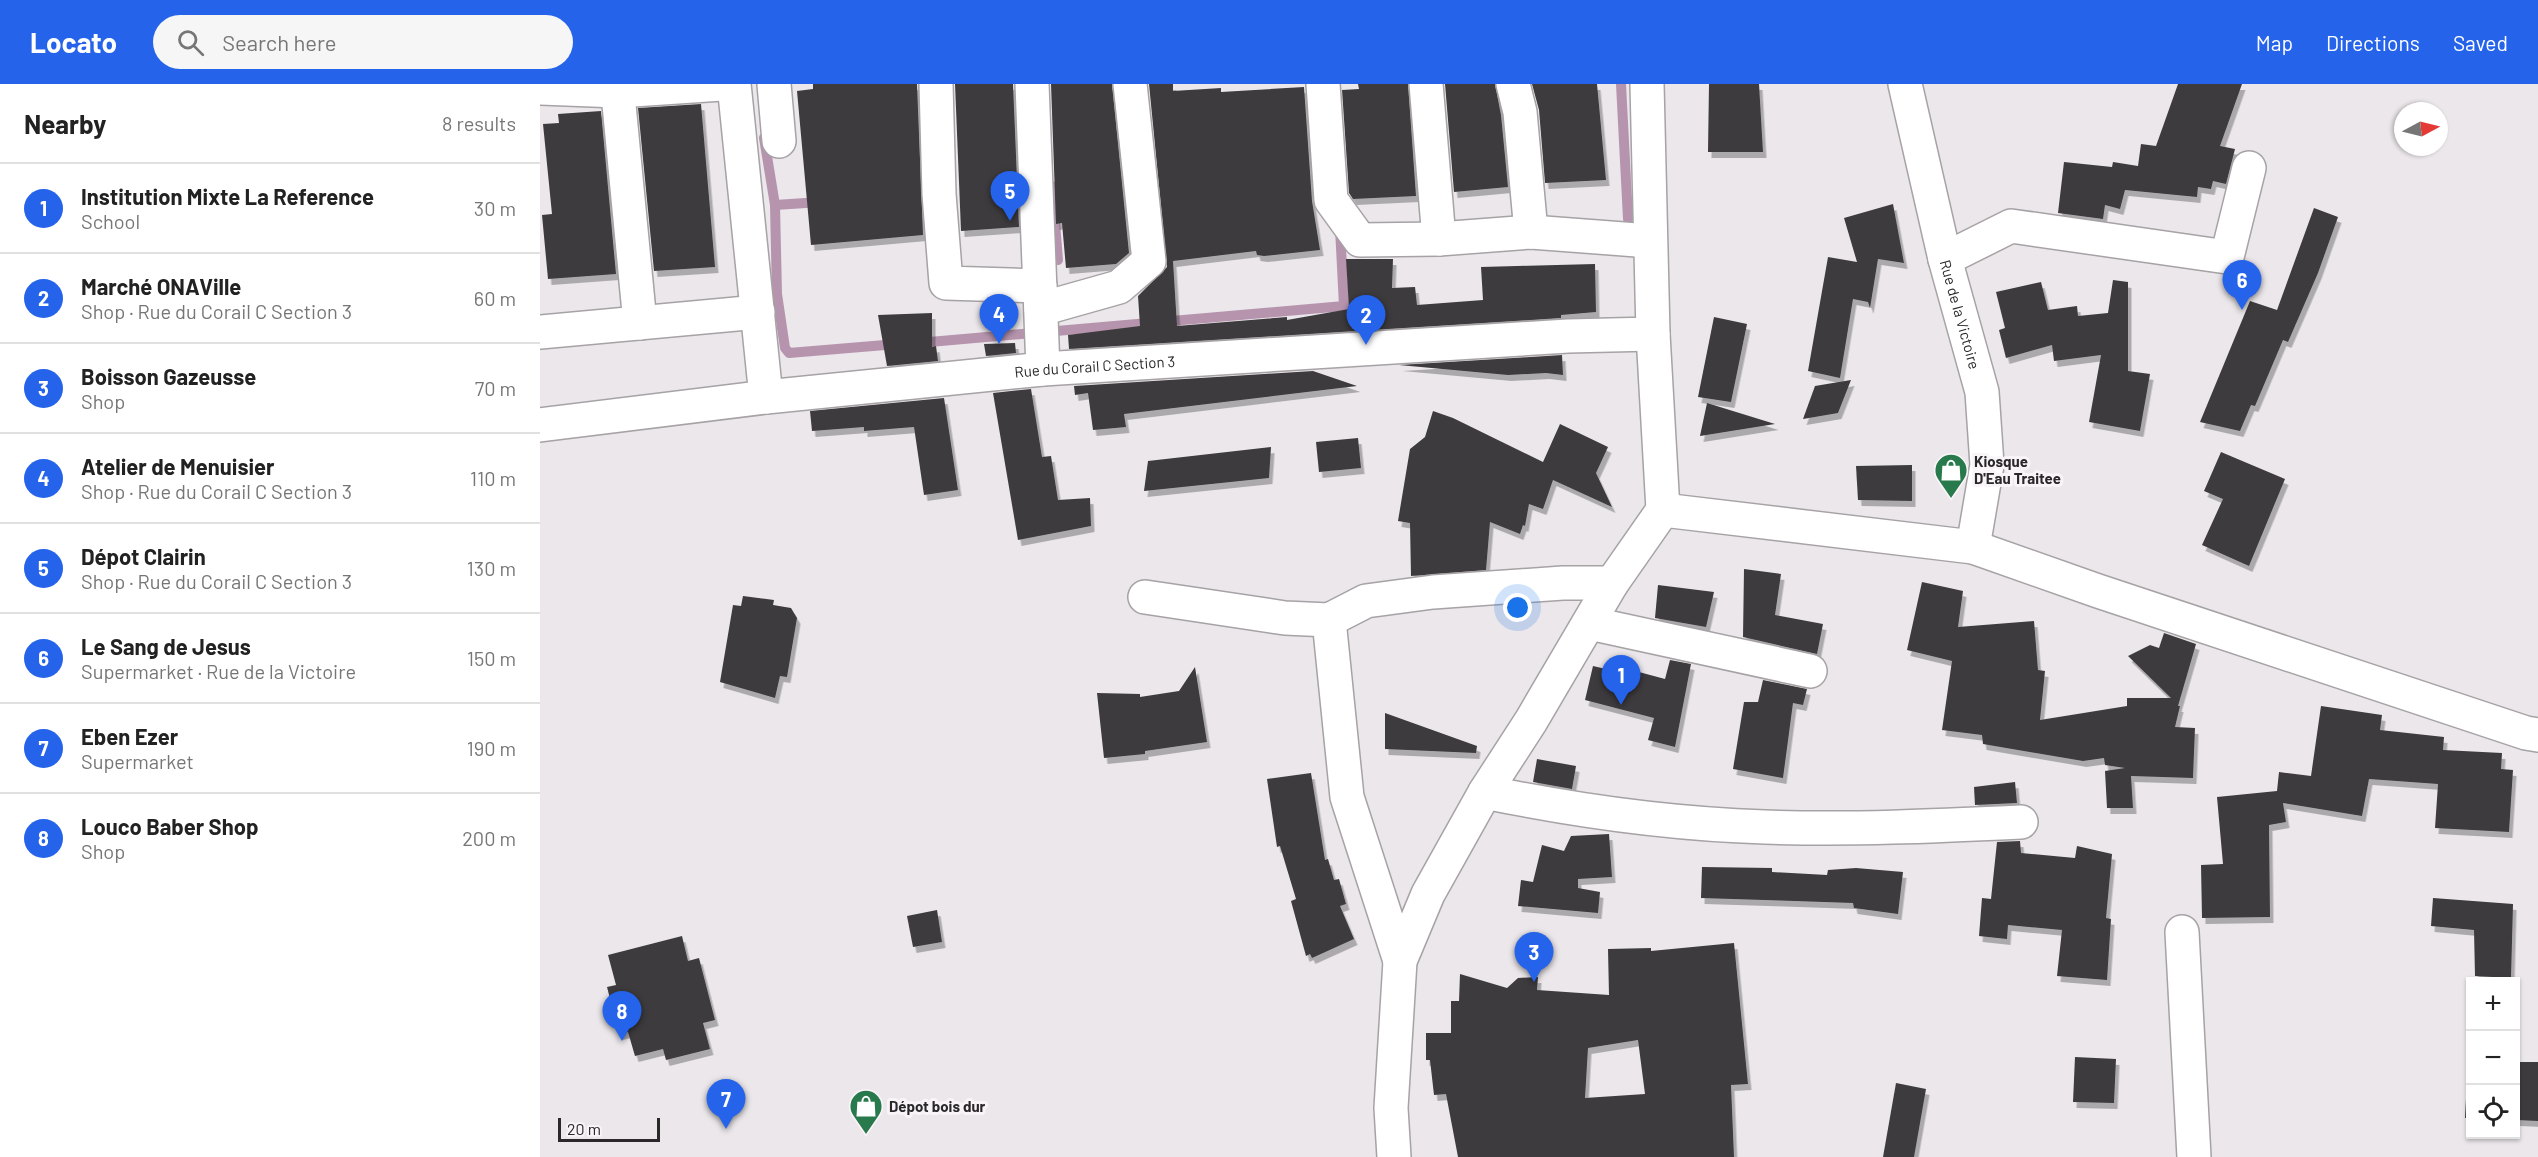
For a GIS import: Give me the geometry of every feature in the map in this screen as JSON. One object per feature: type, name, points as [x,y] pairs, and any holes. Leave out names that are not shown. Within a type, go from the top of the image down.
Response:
[{"type":"street","points":[[540,88],[722,84]]},
{"type":"street","points":[[734,84],[766,397]]},
{"type":"street","points":[[774,84],[779,141]]},
{"type":"street","points":[[936,84],[939,194],[946,283],[1040,298],[1119,287],[1149,261],[1130,84]]},
{"type":"street","points":[[1032,84],[1043,369]]},
{"type":"street","points":[[1323,84],[1331,200],[1360,240],[1439,239],[1531,232],[1650,241]]},
{"type":"street","points":[[1426,84],[1439,239]]},
{"type":"street","points":[[1513,84],[1520,112],[1531,232]]},
{"type":"street","points":[[1394,1157],[1391,1108],[1400,962],[1428,894],[1485,792],[1531,721],[1612,583],[1663,510],[1653,334],[1647,84]]},
{"type":"street","name":"Rue de la Victoire","points":[[1905,84],[1945,259],[1982,392],[1987,465],[1973,547]]},
{"type":"street","points":[[618,87],[640,323]]},
{"type":"street","points":[[1945,259],[2011,226],[2227,257],[2249,168]]},
{"type":"street","points":[[540,332],[758,312]]},
{"type":"street","name":"Rue du Corail C Section 3","points":[[540,425],[766,397],[1043,369],[1568,336],[1653,334]]},
{"type":"street","points":[[1663,510],[1973,547],[2120,599],[2526,733],[2538,735]]},
{"type":"street","points":[[1145,597],[1285,618],[1329,620],[1366,601],[1551,583],[1612,583]]},
{"type":"street","points":[[1329,620],[1347,797],[1400,962]]},
{"type":"street","points":[[1589,623],[1810,671]]},
{"type":"street","points":[[1485,792],[1552,806],[1685,822],[1765,827],[1908,827],[2021,822]]},
{"type":"street","points":[[2181,932],[2194,1157]]},
{"type":"building","points":[[813,84],[917,84],[923,235],[811,245],[797,91],[813,89]]},
{"type":"building","points":[[955,84],[1013,84],[1019,227],[961,231]]},
{"type":"building","points":[[1051,84],[1112,84],[1129,253],[1116,264],[1066,268],[1062,223],[1056,224]]},
{"type":"building","points":[[1149,84],[1173,84],[1173,91],[1221,88],[1221,92],[1304,87],[1312,201],[1320,250],[1264,256],[1257,255],[1256,251],[1173,261],[1177,326],[1287,317],[1287,320],[1349,309],[1346,259],[1393,259],[1392,288],[1415,287],[1417,305],[1483,300],[1481,267],[1595,264],[1596,312],[1561,315],[1561,318],[1069,349],[1068,335],[1140,326],[1138,296],[1167,267]]},
{"type":"building","points":[[1358,84],[1408,84],[1416,196],[1353,199],[1349,193],[1342,90],[1359,89]]},
{"type":"building","points":[[1445,84],[1495,84],[1501,115],[1508,187],[1454,192]]},
{"type":"building","points":[[1532,84],[1597,84],[1606,180],[1545,183],[1539,110]]},
{"type":"building","points":[[1709,84],[1759,84],[1763,152],[1708,152]]},
{"type":"building","points":[[2178,84],[2242,84],[2220,146],[2235,149],[2226,184],[2213,181],[2211,189],[2198,187],[2197,197],[2125,190],[2120,209],[2105,205],[2103,219],[2058,213],[2064,162],[2112,167],[2113,162],[2138,166],[2141,144],[2156,146]]},
{"type":"building","points":[[701,104],[715,267],[654,271],[638,108]]},
{"type":"building","points":[[601,111],[616,274],[548,279],[542,215],[552,214],[543,124],[559,123],[558,114]]},
{"type":"building","points":[[1893,204],[1904,263],[1878,259],[1870,308],[1868,302],[1853,299],[1840,378],[1808,371],[1828,257],[1857,262],[1844,218]]},
{"type":"building","points":[[2314,208],[2338,217],[2318,273],[2288,342],[2283,340],[2255,406],[2251,405],[2240,431],[2200,422],[2250,301],[2277,310]]},
{"type":"building","points":[[2113,280],[2128,282],[2128,371],[2150,374],[2140,431],[2089,422],[2101,355],[2054,361],[2052,345],[2006,358],[1999,330],[2005,328],[1996,292],[2041,282],[2048,310],[2077,306],[2078,316],[2108,313]]},
{"type":"building","points":[[932,313],[932,347],[936,346],[938,361],[887,366],[878,315]]},
{"type":"building","points":[[1714,317],[1747,324],[1731,402],[1698,397]]},
{"type":"building","points":[[1015,343],[1016,353],[986,356],[984,344]]},
{"type":"building","points":[[1562,355],[1563,375],[1546,373],[1508,375],[1399,365]]},
{"type":"building","points":[[1313,371],[1357,386],[1124,414],[1126,427],[1093,430],[1088,393],[1075,395],[1074,386]]},
{"type":"building","points":[[1851,380],[1838,413],[1803,419],[1815,386]]},
{"type":"building","points":[[1031,389],[1042,457],[1051,456],[1058,500],[1090,498],[1091,526],[1018,540],[993,393]]},
{"type":"building","points":[[944,398],[958,490],[924,495],[914,427],[864,431],[864,427],[812,431],[810,411]]},
{"type":"building","points":[[1707,403],[1775,424],[1700,436]]},
{"type":"building","points":[[1433,411],[1453,418],[1543,462],[1560,424],[1608,447],[1596,473],[1612,507],[1553,480],[1543,509],[1529,504],[1525,526],[1523,525],[1520,534],[1490,522],[1486,570],[1411,576],[1410,523],[1398,521],[1410,449],[1425,437]]},
{"type":"building","points":[[1358,438],[1361,468],[1319,472],[1316,442]]},
{"type":"building","points":[[1271,447],[1269,478],[1144,491],[1148,461]]},
{"type":"building","points":[[2221,452],[2285,479],[2249,566],[2202,545],[2223,499],[2204,491]]},
{"type":"building","points":[[1912,465],[1912,501],[1858,500],[1856,466]]},
{"type":"building","points":[[1744,569],[1781,574],[1775,615],[1823,624],[1817,654],[1743,637]]},
{"type":"building","points":[[1922,582],[1963,591],[1958,627],[2034,621],[2038,670],[2045,671],[2040,720],[2127,706],[2127,698],[2171,698],[2128,656],[2150,645],[2159,648],[2164,633],[2196,644],[2178,706],[2180,706],[2175,727],[2195,728],[2193,778],[2131,776],[2133,808],[2107,808],[2105,771],[2125,768],[2105,765],[2104,758],[2083,761],[1983,744],[1982,735],[1942,730],[1952,661],[1907,650]]},
{"type":"building","points":[[1658,585],[1714,592],[1706,627],[1655,618]]},
{"type":"building","points":[[743,596],[774,600],[773,605],[791,608],[797,618],[787,677],[780,676],[775,698],[720,682],[733,605],[741,606]]},
{"type":"building","points":[[1670,660],[1691,664],[1675,747],[1648,740],[1654,718],[1585,700],[1593,666],[1623,673],[1624,668],[1665,679]]},
{"type":"building","points":[[1195,667],[1207,742],[1145,751],[1145,754],[1104,758],[1097,693],[1140,694],[1140,697],[1179,691]]},
{"type":"building","points":[[1763,680],[1807,689],[1803,705],[1793,703],[1783,778],[1733,769],[1744,702],[1758,702]]},
{"type":"building","points":[[2321,706],[2382,715],[2380,730],[2444,737],[2443,750],[2502,753],[2501,769],[2513,770],[2509,832],[2435,828],[2438,784],[2369,779],[2362,816],[2283,803],[2286,822],[2269,825],[2270,917],[2202,918],[2201,865],[2223,864],[2217,797],[2277,791],[2279,772],[2311,776]]},
{"type":"building","points":[[1385,713],[1477,746],[1476,753],[1385,749]]},
{"type":"building","points":[[1537,759],[1576,766],[1572,789],[1533,782]]},
{"type":"building","points":[[1311,773],[1325,860],[1328,859],[1334,880],[1339,879],[1346,904],[1340,906],[1354,939],[1312,958],[1310,954],[1306,956],[1291,901],[1296,899],[1280,846],[1277,847],[1267,779]]},
{"type":"building","points":[[2015,782],[2017,803],[1975,805],[1974,787]]},
{"type":"building","points":[[1609,834],[1612,877],[1578,879],[1578,888],[1600,892],[1598,913],[1518,906],[1521,880],[1533,882],[1542,845],[1564,851],[1571,836]]},
{"type":"building","points":[[2020,841],[2021,853],[2075,858],[2077,846],[2112,854],[2106,918],[2111,919],[2107,980],[2057,976],[2062,930],[2008,925],[2007,939],[1979,936],[1982,898],[1991,899],[1997,842]]},
{"type":"building","points":[[1702,867],[1772,868],[1772,872],[1827,875],[1828,870],[1856,868],[1903,872],[1898,914],[1854,908],[1853,903],[1701,898]]},
{"type":"building","points":[[2433,898],[2513,904],[2511,977],[2475,976],[2474,930],[2431,926]]},
{"type":"building","points":[[937,910],[942,942],[913,947],[907,916]]},
{"type":"building","points":[[682,936],[688,961],[699,958],[715,1020],[703,1023],[710,1049],[666,1060],[663,1049],[635,1056],[628,1032],[619,1034],[607,987],[616,985],[608,955]]},
{"type":"building","points":[[1734,943],[1748,1084],[1731,1085],[1734,1157],[1458,1157],[1446,1094],[1434,1095],[1430,1060],[1426,1060],[1426,1033],[1451,1033],[1451,1001],[1459,1001],[1460,974],[1507,988],[1518,978],[1538,977],[1537,990],[1609,995],[1608,949],[1651,948],[1651,951]],"holes":[[[1638,1040],[1645,1094],[1585,1098],[1588,1048]]]},
{"type":"building","points":[[2075,1057],[2116,1059],[2114,1103],[2073,1102]]},
{"type":"building","points":[[2520,1062],[2538,1062],[2538,1121],[2520,1120]]},
{"type":"building","points":[[1896,1083],[1926,1089],[1914,1157],[1883,1157]]},
{"type":"waterway","points":[[1621,84],[1628,219]]},
{"type":"waterway","points":[[764,138],[775,205],[777,294],[785,348],[789,353],[897,344]]},
{"type":"waterway","points":[[1052,186],[1058,260]]},
{"type":"waterway","points":[[775,205],[821,202]]},
{"type":"waterway","points":[[918,343],[1344,306],[1340,228]]},
{"type":"place","name":"Dépot Clairin","points":[[1010,221]]},
{"type":"place","name":"Le Sang de Jesus","points":[[2242,310]]},
{"type":"place","name":"Atelier de Menuisier","points":[[999,344]]},
{"type":"place","name":"Marché ONAVille","points":[[1366,345]]},
{"type":"place","name":"Kiosque D'Eau Traitee","points":[[1951,499]]},
{"type":"place","name":"Institution Mixte La Reference","points":[[1621,705]]},
{"type":"place","name":"Boisson Gazeusse","points":[[1534,982]]},
{"type":"place","name":"Louco Baber Shop","points":[[622,1041]]},
{"type":"place","name":"Eben Ezer","points":[[726,1129]]},
{"type":"place","name":"Dépot bois dur","points":[[866,1135]]}]
